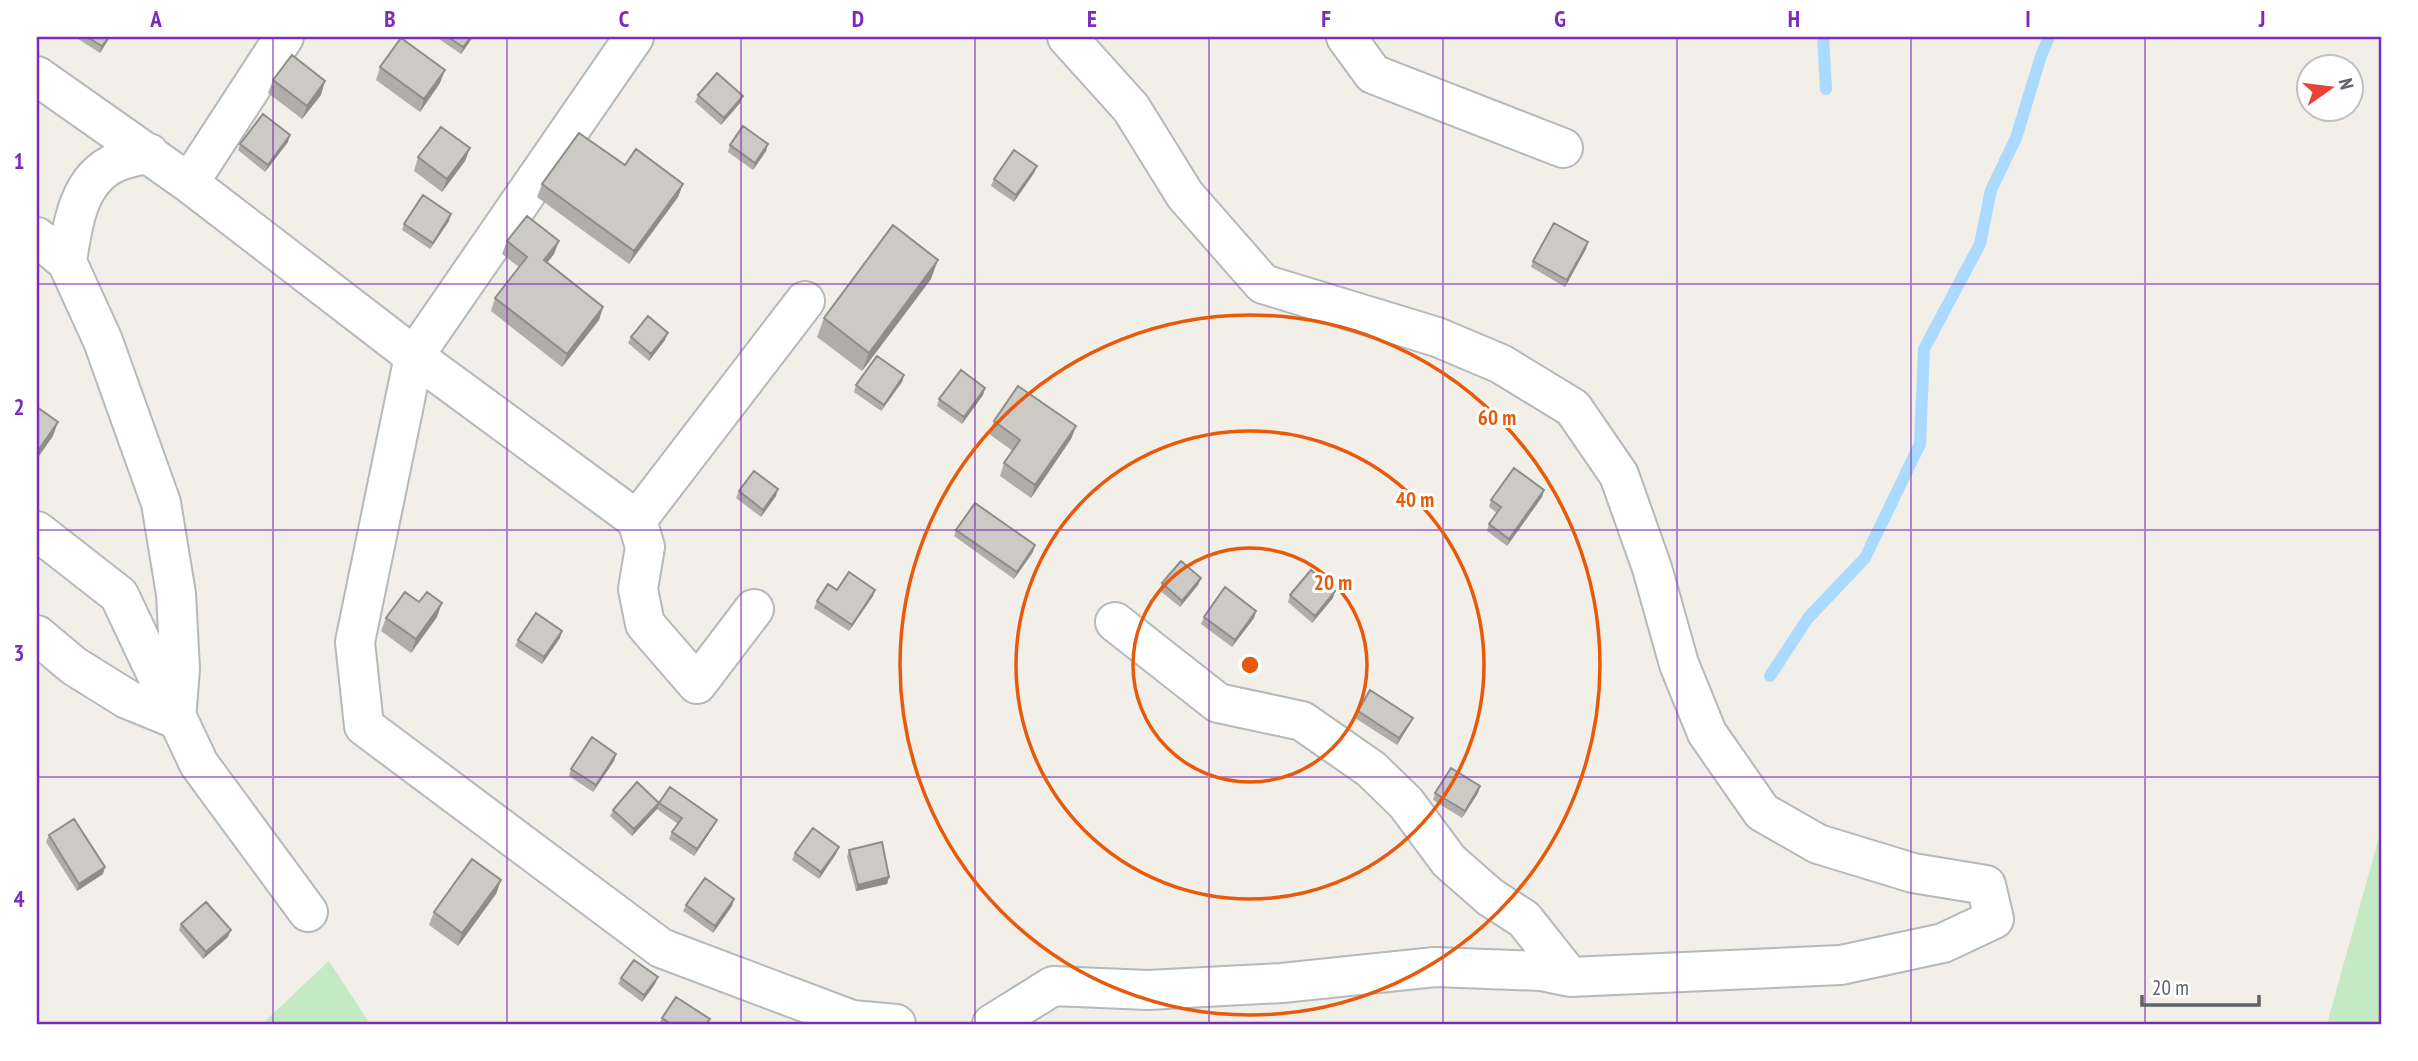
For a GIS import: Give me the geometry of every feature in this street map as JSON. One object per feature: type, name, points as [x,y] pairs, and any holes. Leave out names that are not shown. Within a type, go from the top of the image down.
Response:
[{"type":"street","points":[[190,183],[285,37]]},
{"type":"street","points":[[634,37],[414,356],[355,642],[364,726],[661,948],[852,1020],[896,1024]]},
{"type":"street","points":[[992,1024],[1053,986],[1148,990],[1269,984],[1435,967],[1541,971],[1570,977],[1841,965],[1943,943],[1994,919],[1986,885],[1913,873],[1818,844],[1762,812],[1707,733],[1679,664],[1651,568],[1619,475],[1573,408],[1501,364],[1437,337],[1263,284],[1185,195],[1130,108],[1067,37]]},
{"type":"street","points":[[1346,37],[1373,74],[1563,148]]},
{"type":"street","points":[[37,76],[190,183],[414,356],[637,520],[645,547],[638,589],[645,624],[697,684],[754,609]]},
{"type":"street","points":[[67,262],[74,216],[91,182],[114,163],[149,153]]},
{"type":"street","points":[[37,236],[67,262],[103,341],[161,503],[176,594],[180,669],[176,719]]},
{"type":"street","points":[[637,520],[805,301]]},
{"type":"street","points":[[37,531],[119,595],[199,764],[308,912]]},
{"type":"street","points":[[1115,622],[1218,703],[1302,721],[1371,769],[1406,803],[1449,861],[1490,897],[1524,919],[1570,977]]},
{"type":"street","points":[[37,635],[74,666],[127,699],[176,719]]},
{"type":"green space","points":[[2381,830],[2381,1024],[2327,1024]]},
{"type":"green space","points":[[329,961],[370,1024],[262,1024]]},
{"type":"building","points":[[87,37],[109,37],[102,46]]},
{"type":"building","points":[[448,37],[471,37],[463,47]]},
{"type":"building","points":[[401,38],[445,70],[424,99],[380,67]]},
{"type":"building","points":[[292,55],[325,81],[307,106],[273,80]]},
{"type":"building","points":[[717,73],[743,96],[724,118],[698,95]]},
{"type":"building","points":[[263,114],[290,135],[268,165],[240,144]]},
{"type":"building","points":[[743,126],[768,144],[755,163],[730,145]]},
{"type":"building","points":[[441,127],[470,148],[447,179],[418,157]]},
{"type":"building","points":[[579,133],[625,165],[636,149],[683,184],[634,251],[542,184]]},
{"type":"building","points":[[1014,150],[1037,166],[1016,195],[994,179]]},
{"type":"building","points":[[423,195],[451,214],[433,243],[404,224]]},
{"type":"building","points":[[527,216],[559,241],[544,260],[603,307],[567,354],[495,298],[527,257],[507,241]]},
{"type":"building","points":[[1554,223],[1588,242],[1567,280],[1533,261]]},
{"type":"building","points":[[893,225],[938,260],[869,353],[824,318]]},
{"type":"building","points":[[648,316],[668,333],[651,354],[631,337]]},
{"type":"building","points":[[877,356],[904,375],[884,405],[856,385]]},
{"type":"building","points":[[961,370],[985,388],[964,417],[939,399]]},
{"type":"building","points":[[1018,386],[1076,426],[1035,485],[1004,463],[1020,440],[994,421]]},
{"type":"building","points":[[37,407],[58,422],[37,452]]},
{"type":"building","points":[[1514,468],[1544,490],[1509,539],[1489,524],[1501,507],[1491,500]]},
{"type":"building","points":[[754,471],[778,489],[763,510],[739,491]]},
{"type":"building","points":[[975,503],[1035,545],[1017,572],[956,530]]},
{"type":"building","points":[[1181,561],[1201,578],[1182,601],[1162,583]]},
{"type":"building","points":[[1311,570],[1335,591],[1315,616],[1290,595]]},
{"type":"building","points":[[849,572],[875,590],[852,625],[817,601],[828,584],[837,590]]},
{"type":"building","points":[[1225,587],[1256,611],[1235,640],[1204,617]]},
{"type":"building","points":[[405,592],[419,602],[427,592],[442,603],[416,639],[386,618]]},
{"type":"building","points":[[536,613],[562,631],[544,657],[518,640]]},
{"type":"building","points":[[1370,690],[1413,718],[1399,738],[1358,711]]},
{"type":"building","points":[[592,737],[616,754],[596,785],[571,769]]},
{"type":"building","points":[[1451,768],[1480,786],[1465,811],[1435,793]]},
{"type":"building","points":[[637,782],[659,803],[634,829],[613,810]]},
{"type":"building","points":[[670,787],[717,820],[697,849],[672,832],[682,818],[659,803]]},
{"type":"building","points":[[74,819],[105,867],[79,884],[49,835]]},
{"type":"building","points":[[813,828],[839,847],[821,872],[795,853]]},
{"type":"building","points":[[882,842],[889,877],[858,885],[849,850]]},
{"type":"building","points":[[472,859],[501,880],[462,933],[434,912]]},
{"type":"building","points":[[705,878],[734,899],[715,926],[686,905]]},
{"type":"building","points":[[206,902],[231,930],[206,952],[181,924]]},
{"type":"building","points":[[634,960],[658,977],[644,995],[621,978]]},
{"type":"building","points":[[676,997],[710,1019],[706,1024],[671,1024],[662,1018]]},
{"type":"waterway","points":[[1823,37],[1826,89]]},
{"type":"waterway","points":[[1770,676],[1808,618],[1865,558],[1920,444],[1924,349],[1980,244],[1991,190],[2016,138],[2049,37]]}]
